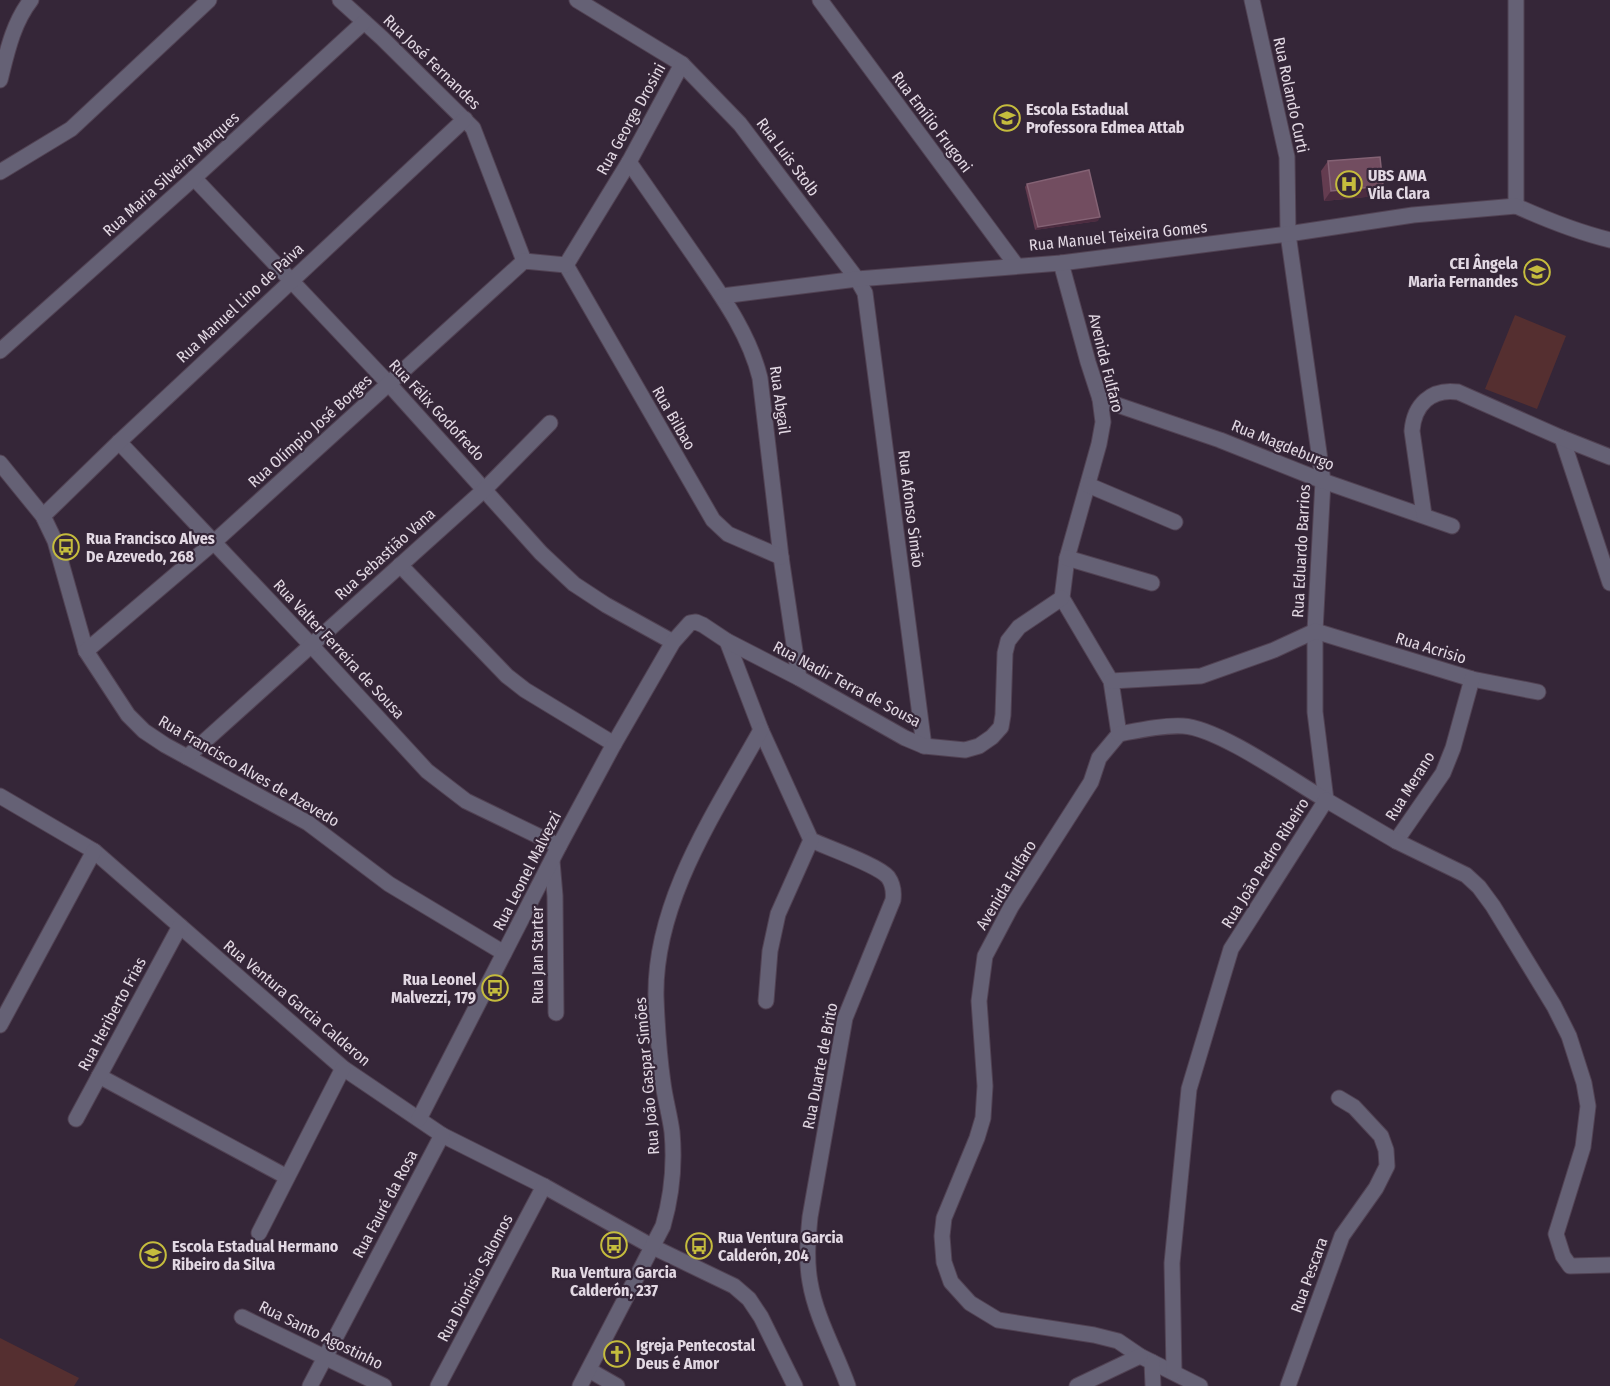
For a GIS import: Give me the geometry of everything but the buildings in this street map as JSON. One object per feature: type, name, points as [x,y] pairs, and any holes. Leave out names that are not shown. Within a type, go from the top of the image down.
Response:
[{"type":"street","points":[[0,80],[12,35],[23,10],[32,0]]},
{"type":"street","points":[[0,172],[71,129],[209,0]]},
{"type":"street","name":"Rua José Fernandes","points":[[340,0],[473,128],[524,261]]},
{"type":"street","name":"Rua George Drosini","points":[[566,265],[629,162],[682,64],[577,0]]},
{"type":"street","name":"Rua Emílio Frugoni","points":[[820,0],[1016,265]]},
{"type":"street","name":"Rua Rolando Curti","points":[[1252,0],[1287,157],[1288,234]]},
{"type":"street","points":[[1516,0],[1516,206],[1584,234],[1610,240]]},
{"type":"street","name":"Rua Maria Silveira Marques","points":[[0,351],[364,22]]},
{"type":"street","name":"Rua Luis Stolb","points":[[682,64],[740,124],[856,279]]},
{"type":"street","name":"Rua Manuel Lino de Paiva","points":[[44,516],[290,280],[465,118]]},
{"type":"street","name":"Rua Abgail","points":[[629,162],[723,296],[755,358],[760,378],[781,557],[799,678]]},
{"type":"street","name":"Rua Félix Godofredo","points":[[194,178],[389,384],[542,553],[574,584],[606,605],[673,642]]},
{"type":"street","name":"Rua Manuel Teixeira Gomes","points":[[723,296],[856,279],[1061,263],[1288,234],[1413,215],[1516,206]]},
{"type":"street","name":"Rua Eduardo Barrios","points":[[1288,234],[1323,481],[1316,631],[1315,712],[1326,800]]},
{"type":"street","points":[[524,261],[566,265]]},
{"type":"street","name":"Rua Olímpio José Borges","points":[[86,651],[213,543],[524,261]]},
{"type":"street","name":"Avenida Fulfaro","points":[[1061,263],[1100,399],[1103,422],[1067,558],[1062,598]]},
{"type":"street","name":"Rua Bilbao","points":[[566,265],[712,520],[728,534],[781,557]]},
{"type":"street","name":"Rua Afonso Simão","points":[[856,279],[865,293],[924,746]]},
{"type":"street","points":[[1424,515],[1412,431],[1413,419],[1417,410],[1433,394],[1445,390],[1458,392],[1610,457]]},
{"type":"street","name":"Rua Magdeburgo","points":[[1100,399],[1220,440],[1323,481],[1452,526]]},
{"type":"street","name":"Rua Sebastião Vana","points":[[187,757],[485,489],[550,423]]},
{"type":"street","points":[[1562,438],[1610,583]]},
{"type":"street","name":"Rua Valter Ferreira de Sousa","points":[[119,442],[442,784],[466,801],[559,846]]},
{"type":"street","name":"Rua Francisco Alves de Azevedo","points":[[0,463],[44,516],[62,562],[86,651],[128,715],[144,731],[308,823],[389,884],[504,953]]},
{"type":"street","points":[[1088,485],[1174,522]]},
{"type":"street","points":[[1067,558],[1152,583]]},
{"type":"street","points":[[400,565],[507,676],[534,696],[614,744]]},
{"type":"street","points":[[1062,598],[1111,681],[1119,734],[1185,726],[1204,732],[1235,746],[1326,800]]},
{"type":"street","name":"Rua Nadir Terra de Sousa","points":[[673,642],[690,623],[696,622],[905,738],[924,746],[965,750],[979,746],[992,737],[1000,727],[1003,715],[1005,653],[1008,641],[1019,627],[1062,598]]},
{"type":"street","points":[[1111,681],[1201,676],[1274,650],[1316,631]]},
{"type":"street","name":"Rua Acrisio","points":[[1316,631],[1472,679],[1538,692]]},
{"type":"street","points":[[727,641],[761,730],[811,840],[778,914],[770,951],[766,1001]]},
{"type":"street","name":"Rua Leonel Malvezzi","points":[[419,1119],[559,846],[673,642]]},
{"type":"street","name":"Rua Merano","points":[[1396,841],[1443,773],[1453,748],[1472,679]]},
{"type":"street","name":"Rua João Gaspar Simões","points":[[580,1386],[663,1226],[671,1199],[672,1132],[663,1082],[656,996],[658,958],[664,928],[674,895],[711,820],[761,730]]},
{"type":"street","name":"Avenida Fulfaro","points":[[1119,734],[1100,758],[1091,782],[1011,907],[985,956],[979,1001],[985,1086],[983,1118],[944,1218],[942,1236],[944,1262],[951,1282],[970,1303],[998,1320],[1118,1341],[1146,1359],[1200,1386]]},
{"type":"street","name":"Rua Ventura Garcia Calderon","points":[[0,796],[94,851],[343,1068],[442,1135],[734,1286],[748,1299],[761,1317],[795,1386]]},
{"type":"street","name":"Rua João Pedro Ribeiro","points":[[1174,1372],[1172,1263],[1189,1089],[1232,949],[1326,800],[1396,841],[1466,875],[1479,887],[1493,906],[1548,996],[1569,1036],[1584,1083],[1588,1106],[1583,1148],[1556,1234],[1563,1256],[1570,1266],[1610,1265]]},
{"type":"street","name":"Rua Duarte de Brito","points":[[811,840],[882,872],[891,883],[894,893],[845,1018],[810,1217],[808,1249],[810,1282],[818,1311],[848,1386]]},
{"type":"street","points":[[0,1025],[94,851]]},
{"type":"street","name":"Rua Jan Starter","points":[[552,861],[555,896],[556,1012]]},
{"type":"street","name":"Rua Heriberto Frias","points":[[76,1119],[180,926]]},
{"type":"street","points":[[259,1233],[343,1068]]},
{"type":"street","points":[[99,1076],[288,1177]]},
{"type":"street","name":"Rua Pescara","points":[[1288,1386],[1342,1236],[1376,1188],[1387,1166],[1386,1150],[1381,1136],[1361,1115],[1339,1098]]},
{"type":"street","name":"Rua Fauré da Rosa","points":[[310,1386],[442,1135]]},
{"type":"street","name":"Rua Dionísio Salomos","points":[[438,1386],[544,1186]]},
{"type":"street","name":"Rua Santo Agostinho","points":[[242,1317],[384,1386]]},
{"type":"street","points":[[1077,1386],[1146,1359],[1153,1386]]},
{"type":"street","points":[[589,1370],[617,1386]]},
{"type":"shaded area","points":[[1515,315],[1566,336],[1537,409],[1485,389]]},
{"type":"shaded area","points":[[0,1338],[79,1378],[74,1386],[0,1386]]},
{"type":"place","name":"Escola Estadual Professora Edmea Attab","points":[[1007,118]]},
{"type":"place","name":"UBS AMA Vila Clara","points":[[1349,184]]},
{"type":"place","name":"CEI Ângela Maria Fernandes","points":[[1537,272]]},
{"type":"place","name":"Rua Francisco Alves De Azevedo, 268","points":[[66,547]]},
{"type":"place","name":"Rua Leonel Malvezzi, 179","points":[[495,988]]},
{"type":"place","name":"Rua Ventura Garcia Calderón, 237","points":[[614,1245]]},
{"type":"place","name":"Rua Ventura Garcia Calderón, 204","points":[[699,1246]]},
{"type":"place","name":"Escola Estadual Hermano Ribeiro da Silva","points":[[153,1255]]},
{"type":"place","name":"Igreja Pentecostal Deus é Amor","points":[[617,1354]]}]
